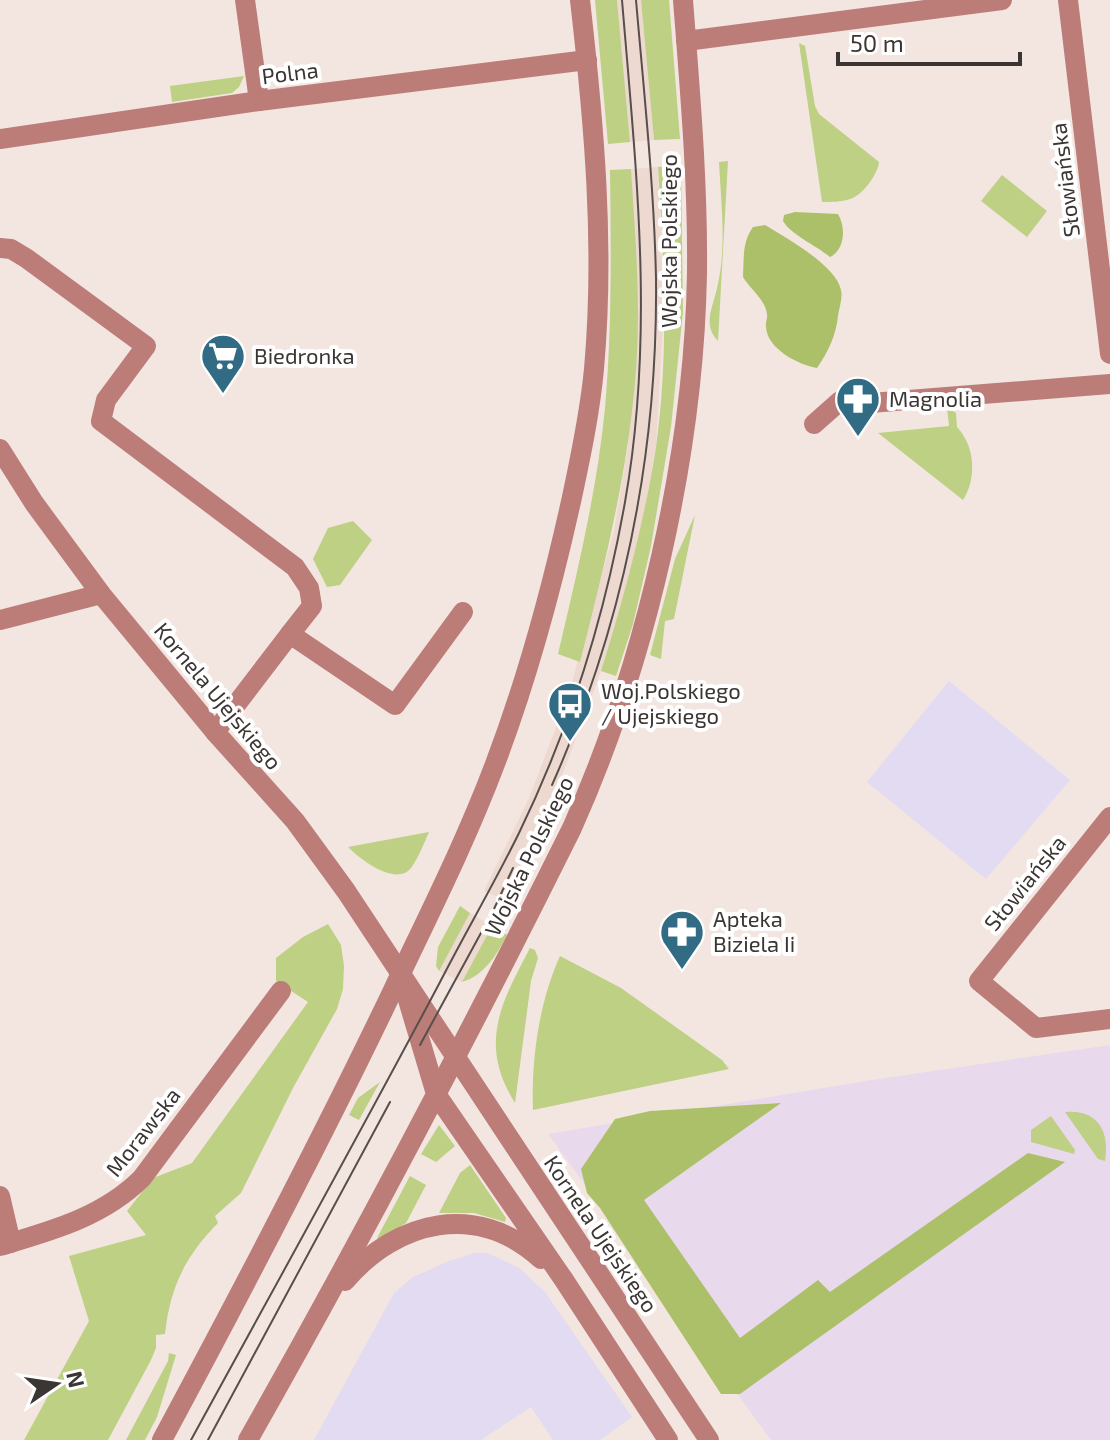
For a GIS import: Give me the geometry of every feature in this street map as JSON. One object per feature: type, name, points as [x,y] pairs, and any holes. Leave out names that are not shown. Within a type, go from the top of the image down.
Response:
[{"type":"street","points":[[245,0],[259,101]]},
{"type":"street","points":[[162,1440],[329,1123],[446,880],[495,764],[526,673],[558,560],[585,435],[594,370],[598,304],[595,151],[580,0]]},
{"type":"street","name":"Wojska Polskiego","points":[[248,1440],[322,1309],[455,1058],[586,797],[632,665],[665,542],[688,390],[697,274],[695,176],[683,0]]},
{"type":"street","points":[[686,41],[1002,0]]},
{"type":"street","name":"Słowiańska","points":[[1068,0],[1110,354]]},
{"type":"street","name":"Polna","points":[[0,139],[259,101],[587,60]]},
{"type":"street","points":[[0,248],[11,249],[26,258],[146,346],[106,400],[101,421],[295,567],[309,588],[312,606],[215,732]]},
{"type":"street","points":[[814,424],[840,401],[858,404],[1110,384]]},
{"type":"street","name":"Kornela Ujejskiego","points":[[0,449],[34,503],[101,594],[215,732],[295,821],[346,891],[709,1440]]},
{"type":"street","points":[[0,620],[101,594]]},
{"type":"street","points":[[290,634],[395,705],[463,612]]},
{"type":"street","name":"Słowiańska","points":[[1110,817],[979,981],[1036,1028],[1110,1019]]},
{"type":"street","name":"Kornela Ujejskiego","points":[[401,973],[436,1094],[564,1280],[668,1440]]},
{"type":"street","name":"Morawska","points":[[6,1244],[99,1212],[124,1196],[142,1178],[281,991]]},
{"type":"street","points":[[0,1196],[6,1244]]},
{"type":"street","points":[[322,1309],[357,1267],[382,1246],[405,1234],[437,1224],[471,1224],[511,1236],[525,1244],[564,1280]]},
{"type":"shaded area","points":[[617,0],[641,0],[654,140],[630,142]]},
{"type":"shaded area","points":[[658,167],[664,311],[656,445],[645,510],[631,573],[601,671],[565,768],[504,900],[484,891],[530,796],[569,693],[614,531],[628,446],[638,316],[631,169]]},
{"type":"shaded area","points":[[949,681],[1070,780],[986,879],[867,782]]},
{"type":"shaded area","points":[[470,913],[492,926],[462,982],[439,971]]},
{"type":"shaded area","points":[[1110,1045],[1110,1440],[771,1440],[548,1134],[865,1081]]},
{"type":"shaded area","points":[[474,1253],[487,1253],[518,1267],[545,1292],[632,1417],[600,1440],[553,1440],[531,1407],[481,1440],[314,1440],[394,1293],[413,1277]]},
{"type":"green space","points":[[595,0],[617,0],[630,142],[608,144]]},
{"type":"green space","points":[[641,0],[669,0],[680,139],[654,140]]},
{"type":"green space","points":[[799,43],[805,46],[819,114],[879,162],[869,184],[850,199],[822,202]]},
{"type":"green space","points":[[244,76],[232,93],[172,102],[170,86]]},
{"type":"green space","points":[[728,161],[718,341],[710,322],[722,257],[719,162]]},
{"type":"green space","points":[[681,165],[683,312],[671,427],[651,546],[633,624],[616,676],[601,671],[625,588],[651,476],[663,377],[664,307],[658,167]]},
{"type":"green space","points":[[631,169],[638,315],[633,403],[620,490],[580,662],[558,654],[592,501],[605,408],[610,319],[610,170]]},
{"type":"green space","points":[[1002,175],[1047,211],[1027,237],[981,201]]},
{"type":"green space","points":[[795,212],[838,214],[843,238],[835,254],[830,257],[786,226],[784,215]]},
{"type":"green space","points":[[765,225],[820,262],[830,271],[841,290],[833,337],[817,368],[793,360],[772,342],[766,327],[766,309],[743,277],[747,239],[753,227]]},
{"type":"green space","points":[[947,407],[956,413],[957,427],[968,443],[972,462],[968,491],[963,500],[878,433],[949,426]]},
{"type":"green space","points":[[695,515],[674,619],[665,621],[661,659],[650,655],[675,559]]},
{"type":"green space","points":[[353,521],[372,540],[340,585],[327,587],[313,559],[328,528]]},
{"type":"green space","points":[[429,832],[414,864],[404,873],[388,873],[378,869],[348,847]]},
{"type":"green space","points":[[460,906],[470,913],[439,971],[436,966],[438,947]]},
{"type":"green space","points":[[328,924],[341,945],[344,966],[343,989],[337,1009],[293,1088],[241,1193],[215,1216],[218,1223],[188,1260],[175,1287],[165,1334],[156,1335],[156,1348],[151,1360],[108,1440],[24,1440],[89,1321],[69,1256],[146,1235],[127,1211],[153,1178],[192,1163],[308,1002],[276,981],[276,958],[303,937]]},
{"type":"green space","points":[[492,926],[507,935],[484,969],[462,982]]},
{"type":"green space","points":[[530,948],[535,950],[538,958],[531,981],[515,1103],[504,1082],[496,1043],[503,1006]]},
{"type":"green space","points":[[560,956],[621,988],[722,1060],[729,1069],[533,1110],[533,1071],[538,1032],[547,992]]},
{"type":"green space","points":[[380,1082],[359,1120],[349,1115],[358,1098]]},
{"type":"green space","points":[[781,1103],[644,1200],[740,1338],[818,1280],[830,1292],[1028,1153],[1065,1162],[740,1394],[721,1394],[600,1208],[587,1193],[581,1169],[615,1119],[650,1111]]},
{"type":"green space","points":[[1065,1112],[1085,1114],[1098,1123],[1105,1139],[1105,1161],[1098,1159]]},
{"type":"green space","points":[[1051,1116],[1075,1150],[1074,1154],[1031,1142],[1031,1130]]},
{"type":"green space","points":[[439,1125],[455,1146],[436,1162],[421,1154]]},
{"type":"green space","points":[[470,1165],[506,1218],[505,1222],[474,1213],[439,1213],[460,1173]]},
{"type":"green space","points":[[410,1176],[426,1185],[406,1223],[379,1240],[377,1238]]},
{"type":"green space","points":[[169,1353],[176,1355],[157,1417],[145,1440],[126,1440],[168,1361]]},
{"type":"tram line","points":[[191,1440],[519,833],[554,754],[596,629],[625,502],[639,376],[640,251],[622,0]]},
{"type":"tram line","points":[[552,785],[577,724],[617,600],[643,473],[651,409],[655,343],[655,243],[636,0]]},
{"type":"tram line","points":[[420,1045],[513,868]]},
{"type":"tram line","points":[[208,1440],[390,1102]]},
{"type":"place","name":"Biedronka","points":[[223,395]]},
{"type":"place","name":"Magnolia","points":[[858,438]]},
{"type":"place","name":"Woj.Polskiego / Ujejskiego","points":[[570,743]]},
{"type":"place","name":"Apteka Biziela Ii","points":[[682,971]]}]
